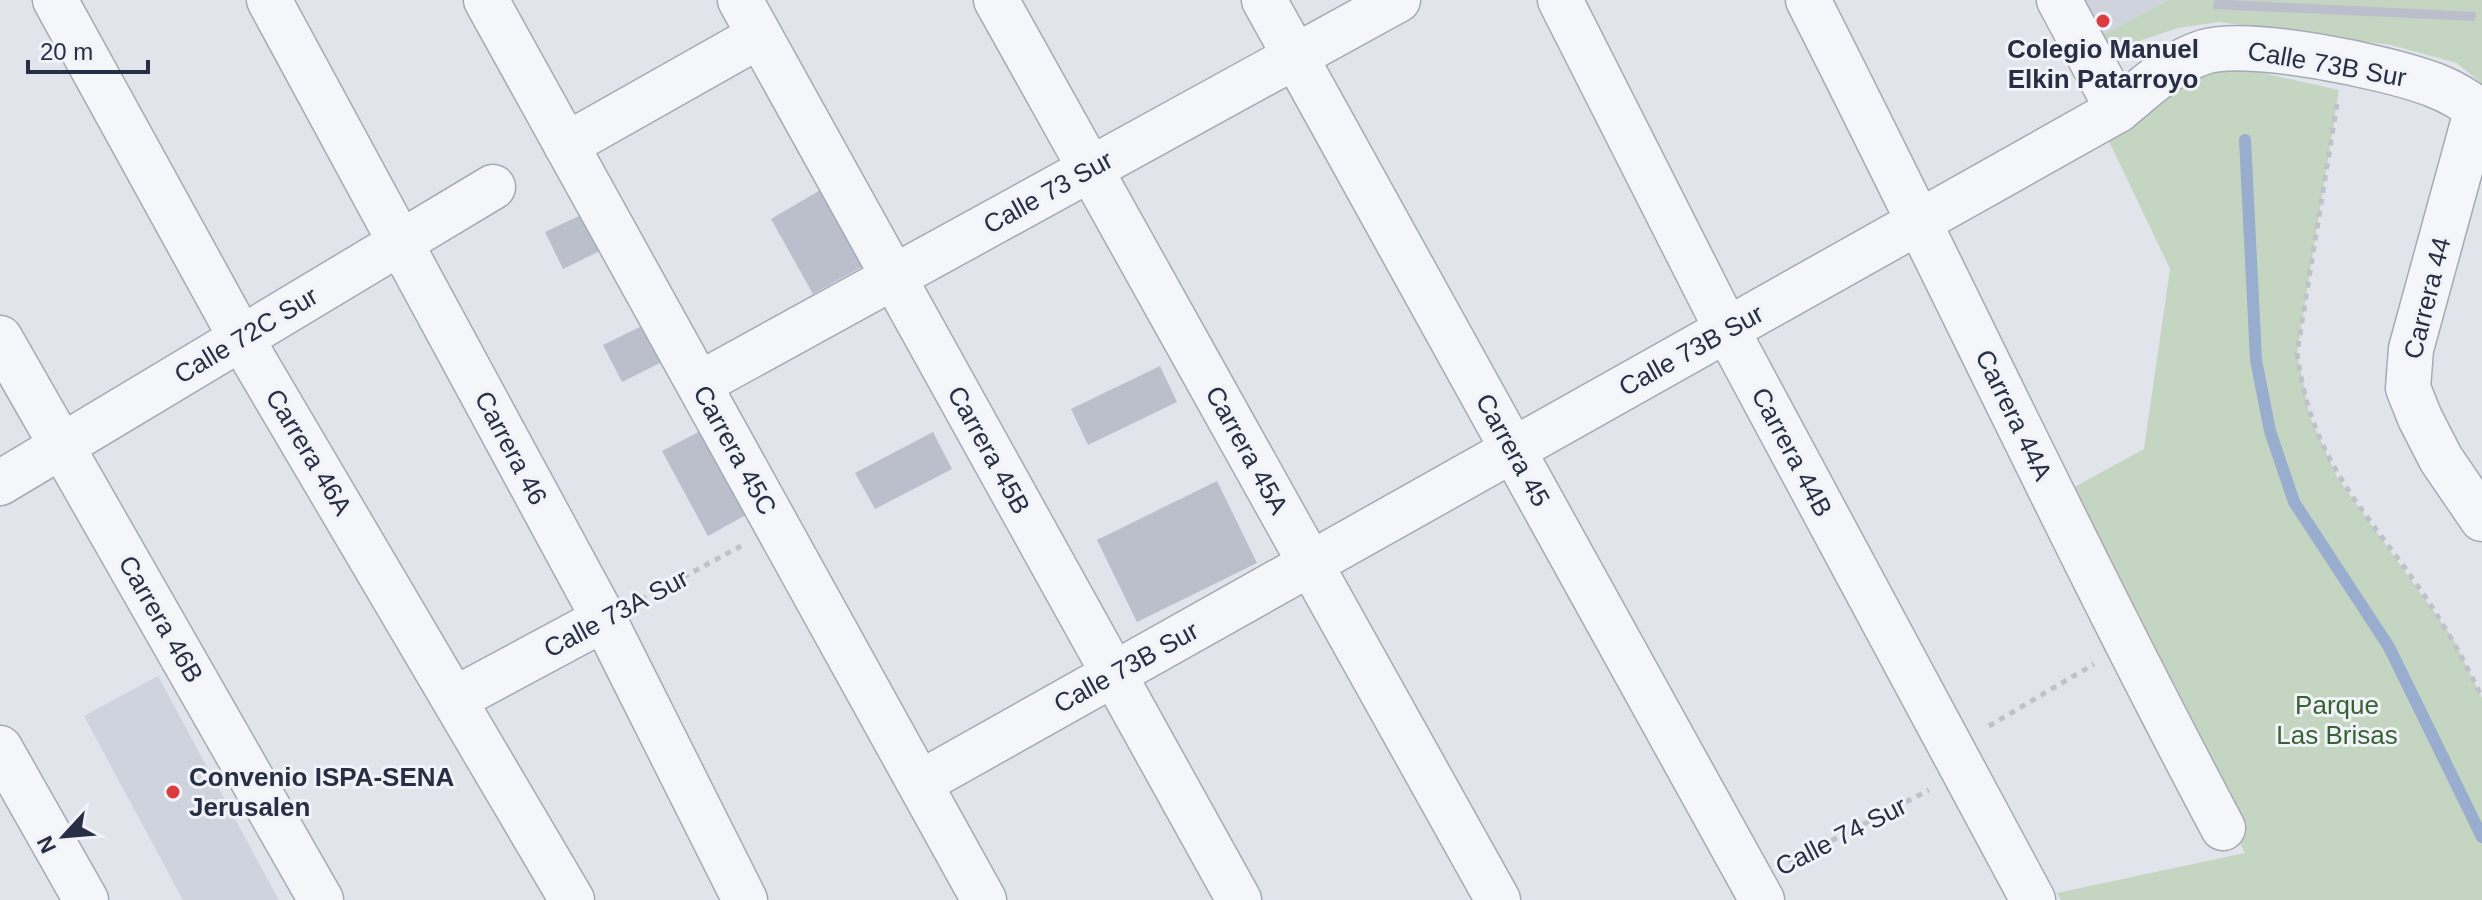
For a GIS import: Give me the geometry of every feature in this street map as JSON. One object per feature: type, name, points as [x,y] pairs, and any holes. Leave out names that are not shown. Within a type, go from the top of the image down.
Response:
[{"type":"street","name":"Carrera 46A","points":[[55,0],[241,338],[455,699],[564,897]]},
{"type":"street","name":"Carrera 46","points":[[269,0],[604,619],[745,900]]},
{"type":"street","name":"Carrera 45C","points":[[486,0],[984,900]]},
{"type":"street","name":"Carrera 45A","points":[[996,0],[1498,900]]},
{"type":"street","name":"Carrera 45","points":[[1264,0],[1513,450],[1745,894]]},
{"type":"street","name":"Calle 73 Sur","points":[[699,384],[1398,0]]},
{"type":"street","name":"Carrera 44B","points":[[1560,0],[1727,330],[2033,900]]},
{"type":"street","name":"Carrera 44A","points":[[1808,0],[1920,221],[2126,645],[2223,828]]},
{"type":"street","points":[[2059,0],[2118,110]]},
{"type":"street","points":[[566,145],[750,18]]},
{"type":"street","name":"Carrera 45B","points":[[750,18],[1239,900]]},
{"type":"street","name":"Calle 73B Sur","points":[[920,783],[2118,110],[2178,62],[2207,51],[2231,48],[2343,63],[2408,75],[2438,86],[2479,110]]},
{"type":"street","name":"Carrera 44","points":[[2479,110],[2411,349],[2408,388],[2430,442],[2482,519]]},
{"type":"street","name":"Calle 72C Sur","points":[[0,483],[493,187]]},
{"type":"street","name":"Carrera 46B","points":[[0,338],[321,900]]},
{"type":"street","name":"Calle 73A Sur","points":[[455,699],[604,619]]},
{"type":"street","points":[[0,748],[86,900]]},
{"type":"path","points":[[2343,63],[2297,353],[2301,385],[2310,417],[2337,477],[2452,637],[2482,698]]},
{"type":"path","name":"Calle 73A Sur","points":[[604,619],[778,527]]},
{"type":"path","name":"Calle 74 Sur","points":[[1745,894],[1956,761],[2126,645]]},
{"type":"shaded area","name":"Colegio Manuel Elkin Patarroyo","points":[[2067,0],[2168,0],[2089,42]]},
{"type":"shaded area","name":"Convenio ISPA-SENA Jerusalen","points":[[158,676],[279,900],[183,900],[84,716]]},
{"type":"green space","points":[[2168,0],[2482,0],[2482,84],[2457,63],[2391,45],[2219,22],[2178,28],[2142,40],[2099,63],[2089,42]]},
{"type":"green space","name":"Parque Las Brisas","points":[[2219,68],[2258,72],[2339,90],[2297,353],[2310,417],[2337,477],[2452,637],[2482,698],[2482,900],[2061,900],[2057,893],[2245,853],[2069,490],[2144,449],[2170,269],[2108,139],[2152,97]]},
{"type":"building","points":[[2214,0],[2476,12],[2475,21],[2213,9]]},
{"type":"building","points":[[822,189],[865,265],[813,294],[771,219]]},
{"type":"building","points":[[596,208],[614,244],[563,269],[545,232]]},
{"type":"building","points":[[654,320],[672,357],[622,382],[603,345]]},
{"type":"building","points":[[1160,366],[1177,402],[1088,445],[1071,409]]},
{"type":"building","points":[[708,427],[753,511],[708,536],[662,451]]},
{"type":"building","points":[[933,432],[952,469],[875,509],[855,473]]},
{"type":"building","points":[[1217,481],[1257,563],[1137,622],[1097,540]]},
{"type":"waterway","points":[[2245,140],[2256,360],[2270,431],[2294,502],[2389,647],[2482,837]]},
{"type":"place","name":"Colegio Manuel Elkin Patarroyo","points":[[2103,21]]},
{"type":"place","name":"Convenio ISPA-SENA Jerusalen","points":[[173,792]]}]
